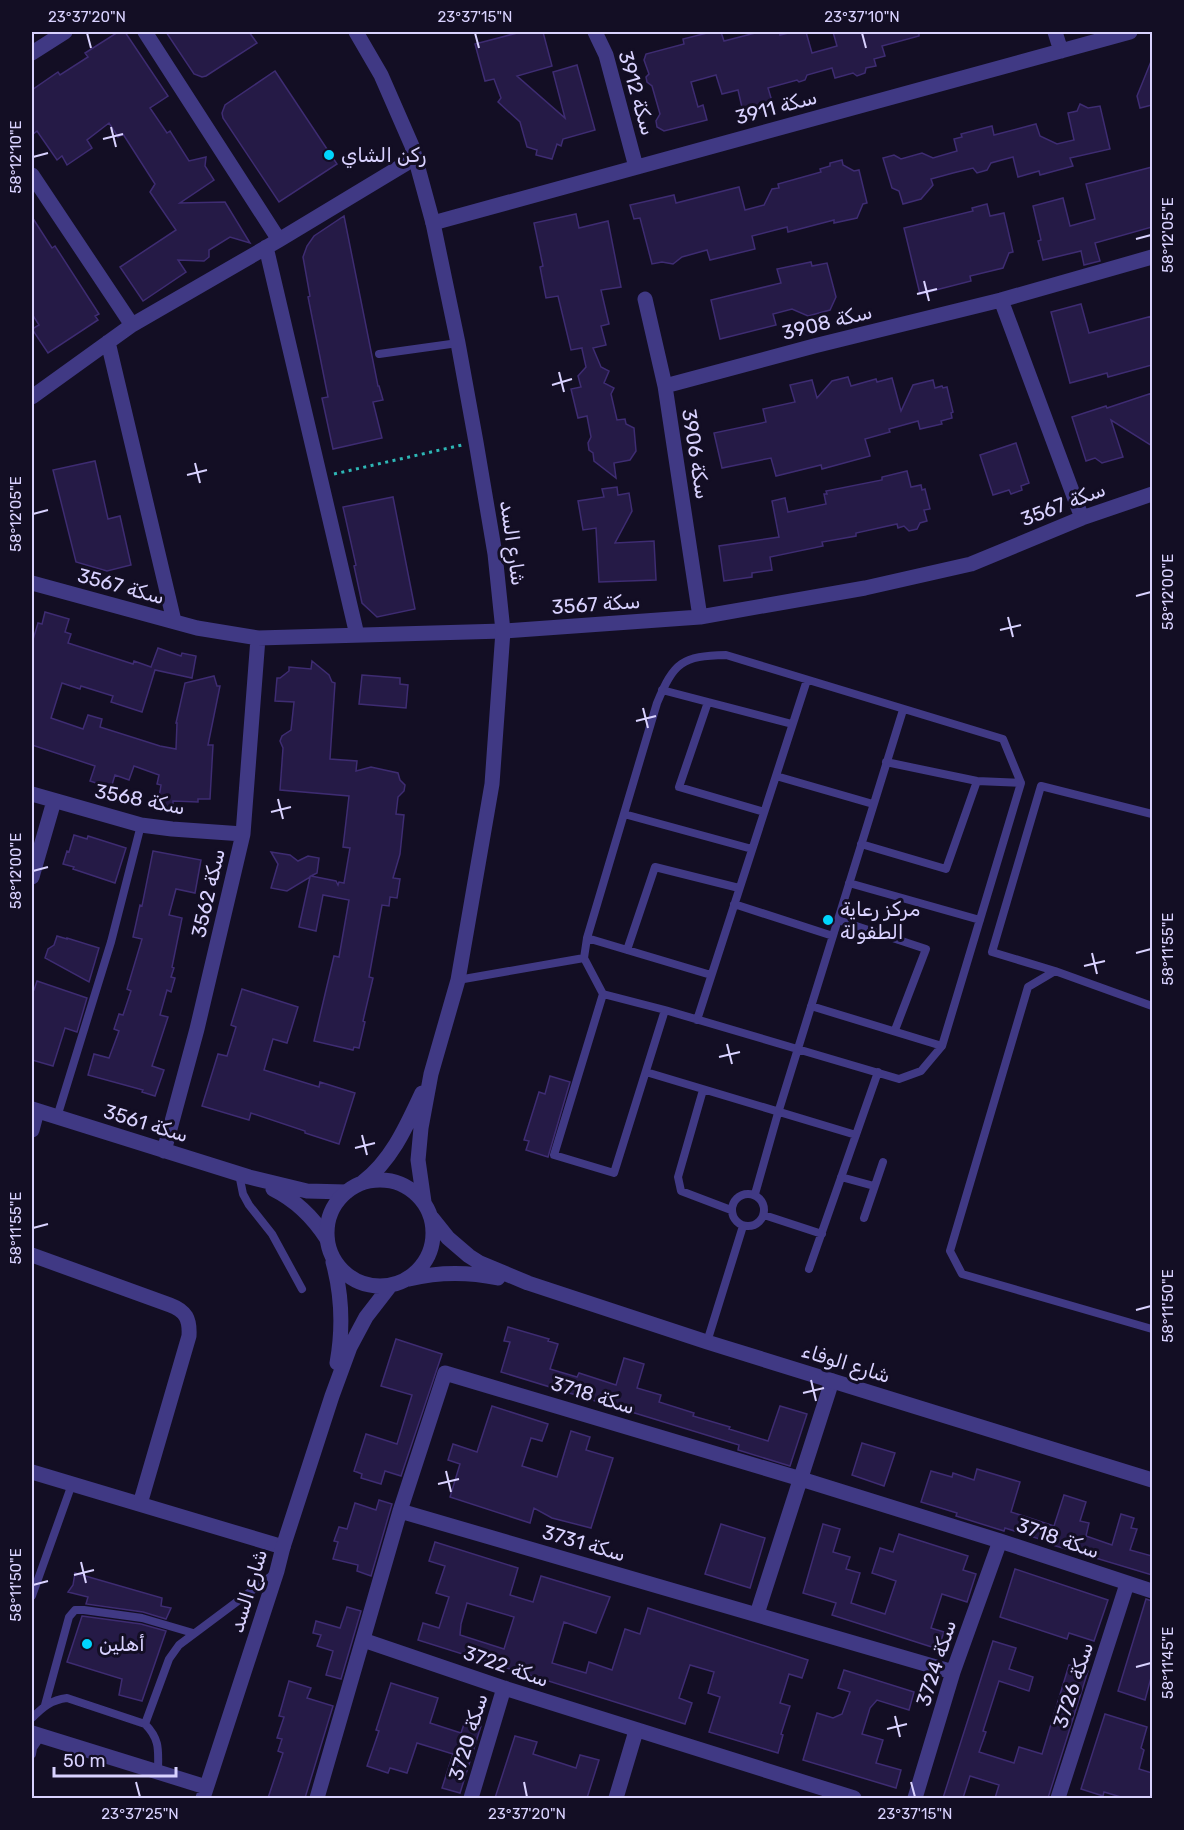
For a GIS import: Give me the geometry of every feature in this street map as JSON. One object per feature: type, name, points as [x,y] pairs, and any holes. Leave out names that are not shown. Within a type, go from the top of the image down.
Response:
[{"type":"street","points":[[32,54],[65,32]]},
{"type":"street","points":[[145,32],[273,244],[320,477],[357,635]]},
{"type":"street","name":"شارع السد","points":[[356,32],[381,75],[412,146],[433,223],[476,442],[495,554],[503,631],[492,784],[458,980],[431,1074],[421,1128],[418,1160],[424,1202]]},
{"type":"street","name":"سكة 3912","points":[[595,32],[606,55],[636,167]]},
{"type":"street","points":[[1055,32],[1061,51]]},
{"type":"street","name":"سكة 3911","points":[[433,223],[1130,32]]},
{"type":"street","points":[[32,398],[132,325],[273,244],[415,158]]},
{"type":"street","points":[[32,175],[132,325]]},
{"type":"street","name":"سكة 3908","points":[[665,386],[1000,300],[1152,256]]},
{"type":"street","name":"سكة 3906","points":[[645,299],[665,386],[700,618]]},
{"type":"street","points":[[1000,300],[1082,518]]},
{"type":"street","points":[[108,342],[174,621]]},
{"type":"street","name":"سكة 3567","points":[[32,583],[197,628],[258,638],[503,631],[700,618],[865,588],[971,564],[1082,518],[1152,494]]},
{"type":"street","name":"سكة 3562","points":[[164,1151],[197,1029],[243,834],[258,638]]},
{"type":"street","name":"سكة 3568","points":[[32,794],[141,825],[243,834]]},
{"type":"street","points":[[32,877],[54,801]]},
{"type":"street","name":"شارع السد","points":[[361,1183],[379,1167],[398,1142],[431,1074]]},
{"type":"street","points":[[32,1130],[34,1110]]},
{"type":"street","name":"سكة 3561","points":[[34,1110],[244,1175],[307,1191],[346,1192]]},
{"type":"street","name":"سكة 3561","points":[[244,1175],[300,1206],[316,1221],[327,1239]]},
{"type":"street","points":[[378,1179],[396,1182],[411,1190],[424,1202],[432,1218],[434,1236],[430,1253],[421,1268],[407,1280],[390,1286],[373,1286],[356,1281],[342,1270],[332,1256],[327,1239],[328,1221],[335,1205],[346,1192],[361,1183],[378,1179]]},
{"type":"street","name":"شارع الوفاء","points":[[432,1218],[448,1238],[469,1256],[528,1283],[707,1342],[1152,1480]]},
{"type":"street","points":[[32,1255],[179,1308],[186,1315],[189,1323],[189,1336],[140,1504]]},
{"type":"street","name":"شارع السد","points":[[332,1256],[337,1275],[341,1330],[332,1396]]},
{"type":"street","name":"شارع الوفاء","points":[[407,1280],[430,1275],[478,1274],[528,1283]]},
{"type":"street","name":"شارع السد","points":[[205,1793],[332,1396],[350,1347],[366,1317],[390,1286]]},
{"type":"street","name":"سكة 3718","points":[[317,1798],[400,1511],[444,1373],[801,1479],[1152,1591]]},
{"type":"street","points":[[757,1614],[832,1381]]},
{"type":"street","points":[[32,1472],[283,1547]]},
{"type":"street","name":"سكة 3731","points":[[400,1511],[953,1672]]},
{"type":"street","name":"سكة 3724","points":[[915,1798],[953,1672],[1000,1541]]},
{"type":"street","name":"سكة 3726","points":[[1058,1798],[1127,1584]]},
{"type":"street","name":"سكة 3722","points":[[363,1640],[636,1731],[854,1798]]},
{"type":"street","name":"سكة 3720","points":[[471,1798],[504,1688]]},
{"type":"street","points":[[616,1798],[636,1731]]},
{"type":"street","points":[[36,1734],[158,1772],[205,1793]]},
{"type":"lane","points":[[379,354],[458,343]]},
{"type":"lane","points":[[603,994],[665,1010],[899,1079],[921,1071],[942,1046],[1021,783],[1003,739],[726,655],[699,656],[680,665],[667,678],[657,703],[587,938],[584,958],[603,994],[554,1155],[614,1173],[665,1010]]},
{"type":"lane","points":[[697,1020],[807,680]]},
{"type":"lane","points":[[662,690],[792,724]]},
{"type":"lane","points":[[708,702],[679,787],[764,812]]},
{"type":"lane","points":[[754,1194],[903,710]]},
{"type":"lane","points":[[886,762],[977,781],[1021,783]]},
{"type":"lane","points":[[776,776],[873,804]]},
{"type":"lane","points":[[861,844],[946,870],[977,781]]},
{"type":"lane","points":[[1152,814],[1041,786],[992,952],[1055,971],[1152,1006]]},
{"type":"lane","points":[[624,814],[752,849]]},
{"type":"lane","points":[[57,1118],[111,942],[141,825]]},
{"type":"lane","points":[[627,950],[655,867],[739,888]]},
{"type":"lane","points":[[849,883],[980,920]]},
{"type":"lane","points":[[734,904],[832,936]]},
{"type":"lane","points":[[838,920],[926,949],[895,1030]]},
{"type":"lane","points":[[587,938],[711,975]]},
{"type":"lane","points":[[458,980],[584,958]]},
{"type":"lane","points":[[1055,971],[1028,987],[950,1251],[962,1274],[1152,1329]]},
{"type":"lane","points":[[811,1006],[942,1046]]},
{"type":"lane","points":[[646,1072],[856,1135]]},
{"type":"lane","points":[[809,1269],[878,1072]]},
{"type":"lane","points":[[703,1090],[678,1177],[681,1191],[731,1210]]},
{"type":"lane","points":[[864,1218],[883,1162]]},
{"type":"lane","points":[[244,1175],[243,1194],[272,1234],[302,1289]]},
{"type":"lane","points":[[842,1177],[874,1186]]},
{"type":"lane","points":[[742,1194],[754,1194],[761,1200],[764,1215],[752,1226],[743,1226],[733,1217],[732,1203],[742,1194]]},
{"type":"lane","points":[[764,1215],[822,1234]]},
{"type":"lane","points":[[707,1342],[743,1226]]},
{"type":"lane","points":[[32,1596],[72,1484]]},
{"type":"lane","points":[[145,1724],[169,1659],[179,1645],[277,1571]]},
{"type":"lane","points":[[45,1705],[69,1617],[75,1611],[84,1610],[142,1618],[193,1633]]},
{"type":"lane","points":[[32,1718],[45,1705],[57,1699],[67,1698],[145,1724],[153,1732],[157,1741],[158,1772]]},
{"type":"lane","points":[[32,1754],[36,1734]]},
{"type":"path","points":[[320,477],[476,442]]},
{"type":"building","points":[[118,32],[125,32],[168,96],[150,108],[167,133],[170,131],[189,161],[206,157],[205,166],[214,180],[180,203],[225,202],[250,243],[230,237],[209,250],[209,257],[204,261],[178,260],[186,272],[143,301],[120,267],[176,230],[150,192],[155,184],[123,134],[118,137],[109,123],[87,140],[92,148],[67,165],[62,156],[57,160],[37,131],[32,135],[32,90],[58,72],[60,75],[88,57],[85,53]]},
{"type":"building","points":[[166,32],[249,32],[257,43],[202,77],[194,74]]},
{"type":"building","points":[[521,32],[543,32],[552,66],[517,76],[565,118],[553,72],[577,65],[595,130],[563,139],[561,146],[557,144],[552,159],[536,155],[537,150],[527,147],[520,122],[498,102],[501,98],[494,79],[485,81],[475,44]]},
{"type":"building","points":[[711,32],[721,32],[724,41],[759,32],[779,32],[780,35],[806,32],[812,53],[837,46],[833,32],[919,32],[919,36],[882,46],[885,56],[874,59],[876,66],[866,68],[865,73],[857,76],[853,73],[835,78],[832,68],[807,75],[805,80],[799,82],[797,80],[768,88],[774,108],[744,116],[738,90],[722,94],[716,75],[691,82],[698,107],[703,105],[707,120],[664,131],[657,127],[656,121],[660,114],[652,86],[647,82],[646,77],[649,74],[644,60],[646,54],[684,44],[683,39]]},
{"type":"building","points":[[1152,59],[1152,105],[1140,108],[1137,96]]},
{"type":"building","points":[[275,71],[337,164],[279,202],[223,118],[222,113],[225,105]]},
{"type":"building","points":[[1080,104],[1088,108],[1100,106],[1110,149],[1070,158],[1073,166],[1040,175],[1039,171],[1018,177],[1013,157],[991,163],[987,170],[977,173],[973,168],[931,179],[933,185],[921,199],[903,204],[899,191],[892,188],[883,158],[894,155],[901,159],[922,153],[933,158],[957,151],[954,139],[962,137],[961,134],[992,126],[994,135],[1036,124],[1040,136],[1057,144],[1074,140],[1068,113],[1077,111]]},
{"type":"building","points":[[842,160],[843,165],[854,171],[859,170],[867,203],[863,204],[857,218],[834,223],[834,220],[788,232],[787,227],[752,236],[755,249],[710,260],[707,250],[682,257],[673,264],[662,262],[652,264],[640,218],[634,219],[630,205],[674,195],[676,203],[739,187],[745,210],[764,205],[772,189],[779,188],[778,184],[821,172],[820,169],[830,166],[830,163]]},
{"type":"building","points":[[1152,167],[1152,227],[1095,243],[1100,261],[1084,265],[1081,251],[1043,260],[1033,206],[1063,198],[1070,226],[1095,219],[1086,184]]},
{"type":"building","points":[[987,204],[990,216],[1004,213],[1013,252],[1009,253],[1003,268],[970,276],[971,281],[920,294],[904,228],[973,211],[972,208]]},
{"type":"building","points":[[576,214],[579,228],[608,221],[621,287],[601,290],[609,324],[601,326],[606,345],[593,348],[601,367],[609,371],[604,383],[614,388],[611,394],[617,420],[625,419],[626,424],[634,428],[636,451],[630,460],[614,463],[616,478],[594,461],[593,453],[589,450],[588,443],[591,437],[587,416],[578,418],[571,389],[581,387],[578,376],[586,367],[582,348],[571,350],[558,296],[546,298],[540,267],[543,266],[534,223]]},
{"type":"building","points":[[344,216],[378,386],[383,400],[373,402],[382,438],[333,449],[322,398],[328,397],[308,297],[310,296],[303,257],[314,236]]},
{"type":"building","points":[[32,217],[52,248],[55,246],[99,314],[95,316],[98,320],[48,353],[32,329],[39,325],[32,314]]},
{"type":"building","points":[[811,262],[812,266],[827,263],[836,297],[830,310],[808,316],[792,309],[773,314],[776,325],[720,339],[711,300],[781,283],[777,269]]},
{"type":"building","points":[[1081,304],[1089,333],[1152,316],[1152,365],[1108,377],[1107,373],[1070,383],[1051,312]]},
{"type":"building","points":[[848,377],[851,386],[876,379],[877,382],[892,378],[901,411],[913,385],[933,380],[935,388],[947,387],[953,412],[951,413],[952,418],[941,421],[942,424],[920,429],[918,421],[889,429],[890,432],[865,439],[870,456],[822,469],[821,465],[776,476],[771,458],[722,468],[714,433],[766,422],[763,409],[795,402],[790,385],[812,380],[817,398],[832,381]]},
{"type":"building","points":[[1152,393],[1152,446],[1111,420],[1123,457],[1102,463],[1095,458],[1086,461],[1072,417]]},
{"type":"building","points":[[1016,443],[1029,483],[1021,486],[1022,490],[1011,494],[1009,490],[993,495],[980,455]]},
{"type":"building","points":[[95,461],[108,519],[120,516],[131,565],[107,571],[76,562],[53,470]]},
{"type":"building","points":[[907,471],[911,487],[921,485],[922,490],[925,489],[930,509],[924,510],[927,521],[920,523],[917,529],[909,531],[904,526],[898,528],[897,524],[856,533],[856,536],[822,542],[823,546],[770,557],[772,570],[752,573],[752,577],[724,581],[719,546],[779,537],[772,501],[785,498],[788,512],[826,504],[824,494],[827,494],[826,491],[882,480],[882,477]]},
{"type":"building","points":[[617,487],[618,495],[629,493],[632,511],[615,543],[654,541],[656,580],[599,582],[596,528],[583,530],[578,501],[604,497],[602,489]]},
{"type":"building","points":[[393,497],[415,609],[377,617],[362,603],[343,507]]},
{"type":"building","points":[[45,612],[69,619],[65,632],[71,634],[68,643],[133,664],[134,661],[151,667],[158,648],[181,656],[182,653],[196,656],[192,678],[155,670],[142,712],[111,702],[113,696],[62,683],[51,718],[83,729],[88,715],[102,719],[100,727],[176,749],[176,723],[185,683],[214,676],[217,686],[220,686],[208,745],[213,745],[210,799],[198,799],[198,802],[173,801],[173,810],[157,809],[161,785],[157,784],[159,775],[134,766],[129,780],[115,775],[111,788],[90,781],[95,766],[32,745],[32,643],[38,623],[42,624]]},
{"type":"building","points":[[312,661],[335,683],[330,759],[357,761],[356,771],[371,767],[398,773],[405,785],[404,791],[398,797],[396,814],[404,815],[400,854],[393,878],[400,879],[397,898],[390,897],[389,906],[382,905],[369,977],[373,978],[363,1021],[365,1022],[359,1048],[354,1047],[353,1050],[314,1041],[334,956],[339,957],[349,900],[323,895],[316,931],[299,927],[310,877],[287,891],[271,888],[278,864],[271,852],[290,855],[298,861],[308,856],[319,858],[317,873],[311,876],[336,881],[338,885],[339,882],[344,883],[350,848],[343,847],[349,796],[280,790],[283,748],[280,741],[282,736],[291,730],[294,702],[275,701],[277,678],[289,671],[289,667],[311,669]]},
{"type":"building","points":[[362,675],[400,678],[400,684],[408,685],[406,708],[359,704]]},
{"type":"building","points":[[74,835],[87,839],[88,836],[126,848],[115,883],[63,864]]},
{"type":"building","points":[[153,851],[201,860],[195,893],[176,889],[169,915],[182,918],[172,967],[174,968],[171,977],[175,978],[171,992],[167,990],[160,1015],[168,1017],[152,1066],[164,1070],[155,1096],[142,1092],[143,1090],[88,1075],[94,1054],[109,1058],[119,1031],[114,1029],[119,1014],[123,1015],[131,991],[127,989],[142,939],[133,937]]},
{"type":"building","points":[[57,936],[99,948],[89,982],[45,958]]},
{"type":"building","points":[[37,981],[87,998],[77,1032],[65,1028],[53,1066],[32,1060],[32,989],[34,990]]},
{"type":"building","points":[[242,989],[298,1007],[287,1043],[273,1039],[264,1070],[319,1087],[320,1082],[355,1093],[339,1144],[251,1113],[249,1120],[202,1106],[218,1054],[227,1056],[236,1027],[231,1025]]},
{"type":"building","points":[[550,1076],[570,1082],[548,1157],[526,1150],[529,1141],[524,1140],[539,1092],[545,1094]]},
{"type":"building","points":[[508,1327],[549,1339],[548,1341],[558,1344],[550,1369],[577,1377],[579,1373],[616,1385],[624,1358],[644,1364],[637,1388],[661,1395],[659,1402],[694,1413],[693,1416],[730,1427],[729,1429],[768,1441],[780,1406],[807,1414],[790,1466],[738,1450],[739,1445],[501,1372],[510,1342],[504,1341]]},
{"type":"building","points":[[396,1339],[442,1354],[401,1476],[385,1471],[381,1484],[361,1478],[362,1474],[354,1471],[366,1434],[397,1444],[412,1395],[381,1386]]},
{"type":"building","points":[[492,1406],[548,1424],[542,1441],[531,1438],[522,1466],[557,1477],[571,1431],[590,1437],[586,1450],[613,1458],[591,1528],[552,1518],[534,1508],[530,1523],[450,1497],[460,1464],[448,1460],[453,1444],[477,1452]]},
{"type":"building","points":[[862,1443],[895,1453],[884,1486],[852,1475]]},
{"type":"building","points":[[977,1469],[1020,1482],[1011,1512],[1054,1526],[1064,1495],[1086,1502],[1080,1521],[1089,1523],[1086,1536],[1112,1545],[1121,1514],[1134,1518],[1131,1528],[1137,1529],[1130,1550],[1152,1556],[1152,1575],[1049,1544],[1049,1542],[1005,1528],[1004,1531],[956,1516],[957,1513],[921,1502],[931,1471],[952,1477],[953,1473],[974,1480]]},
{"type":"building","points":[[379,1500],[392,1504],[371,1576],[357,1571],[358,1565],[333,1559],[338,1542],[334,1541],[339,1527],[347,1529],[355,1503],[376,1510]]},
{"type":"building","points":[[721,1524],[765,1538],[750,1588],[705,1574]]},
{"type":"building","points":[[823,1524],[840,1529],[833,1552],[850,1557],[846,1569],[860,1573],[851,1603],[885,1614],[896,1581],[872,1573],[880,1548],[893,1552],[899,1534],[968,1556],[963,1570],[976,1574],[967,1602],[942,1594],[931,1628],[944,1632],[938,1649],[832,1615],[836,1603],[803,1593]]},
{"type":"building","points":[[435,1542],[518,1568],[510,1595],[533,1602],[541,1576],[610,1597],[596,1633],[564,1622],[552,1663],[586,1673],[589,1662],[612,1670],[625,1629],[640,1634],[648,1608],[808,1660],[802,1678],[789,1674],[780,1703],[790,1706],[778,1753],[709,1732],[720,1697],[708,1693],[714,1672],[690,1665],[679,1698],[692,1703],[685,1724],[418,1640],[423,1623],[439,1628],[449,1597],[436,1593],[445,1566],[429,1561]],"holes":[[[467,1603],[514,1617],[504,1649],[460,1635]]]},
{"type":"building","points":[[1015,1569],[1108,1600],[1094,1641],[1069,1633],[1067,1639],[1000,1617]]},
{"type":"building","points":[[75,1573],[162,1598],[161,1606],[171,1608],[166,1619],[143,1612],[86,1604],[88,1597],[68,1592],[73,1585]]},
{"type":"building","points":[[1146,1599],[1152,1601],[1152,1674],[1145,1700],[1118,1691]]},
{"type":"building","points":[[347,1607],[361,1611],[341,1679],[326,1675],[333,1651],[317,1646],[321,1635],[313,1633],[316,1621],[340,1628]]},
{"type":"building","points":[[82,1616],[141,1624],[166,1631],[142,1701],[119,1695],[122,1679],[67,1662]]},
{"type":"building","points":[[993,1641],[1016,1648],[1009,1669],[1033,1677],[1029,1691],[999,1681],[983,1731],[986,1732],[979,1752],[1014,1763],[1019,1747],[1042,1754],[1069,1665],[1088,1671],[1048,1798],[995,1798],[999,1785],[970,1776],[963,1798],[943,1798]]},
{"type":"building","points":[[844,1670],[914,1692],[909,1710],[877,1700],[870,1708],[862,1734],[883,1740],[876,1763],[901,1770],[896,1788],[803,1760],[817,1713],[833,1718],[842,1714],[850,1692],[838,1688]]},
{"type":"building","points":[[289,1681],[311,1688],[307,1698],[333,1706],[305,1798],[268,1798],[283,1753],[278,1751],[282,1739],[277,1738],[284,1717],[279,1716]]},
{"type":"building","points":[[391,1683],[438,1698],[430,1723],[461,1733],[465,1721],[481,1726],[460,1793],[442,1788],[453,1754],[417,1743],[407,1773],[390,1768],[388,1773],[367,1766],[379,1731],[376,1730]]},
{"type":"building","points":[[1105,1714],[1147,1727],[1141,1748],[1144,1750],[1139,1769],[1152,1773],[1152,1798],[1124,1798],[1104,1792],[1103,1796],[1081,1789]]},
{"type":"building","points":[[515,1736],[537,1742],[533,1754],[576,1768],[580,1755],[599,1760],[587,1798],[495,1798]]},
{"type":"place","name":"ركن الشاي","points":[[329,155]]},
{"type":"place","name":"مركز رعاية الطفولة","points":[[828,920]]},
{"type":"place","name":"أهلين","points":[[87,1644]]}]
